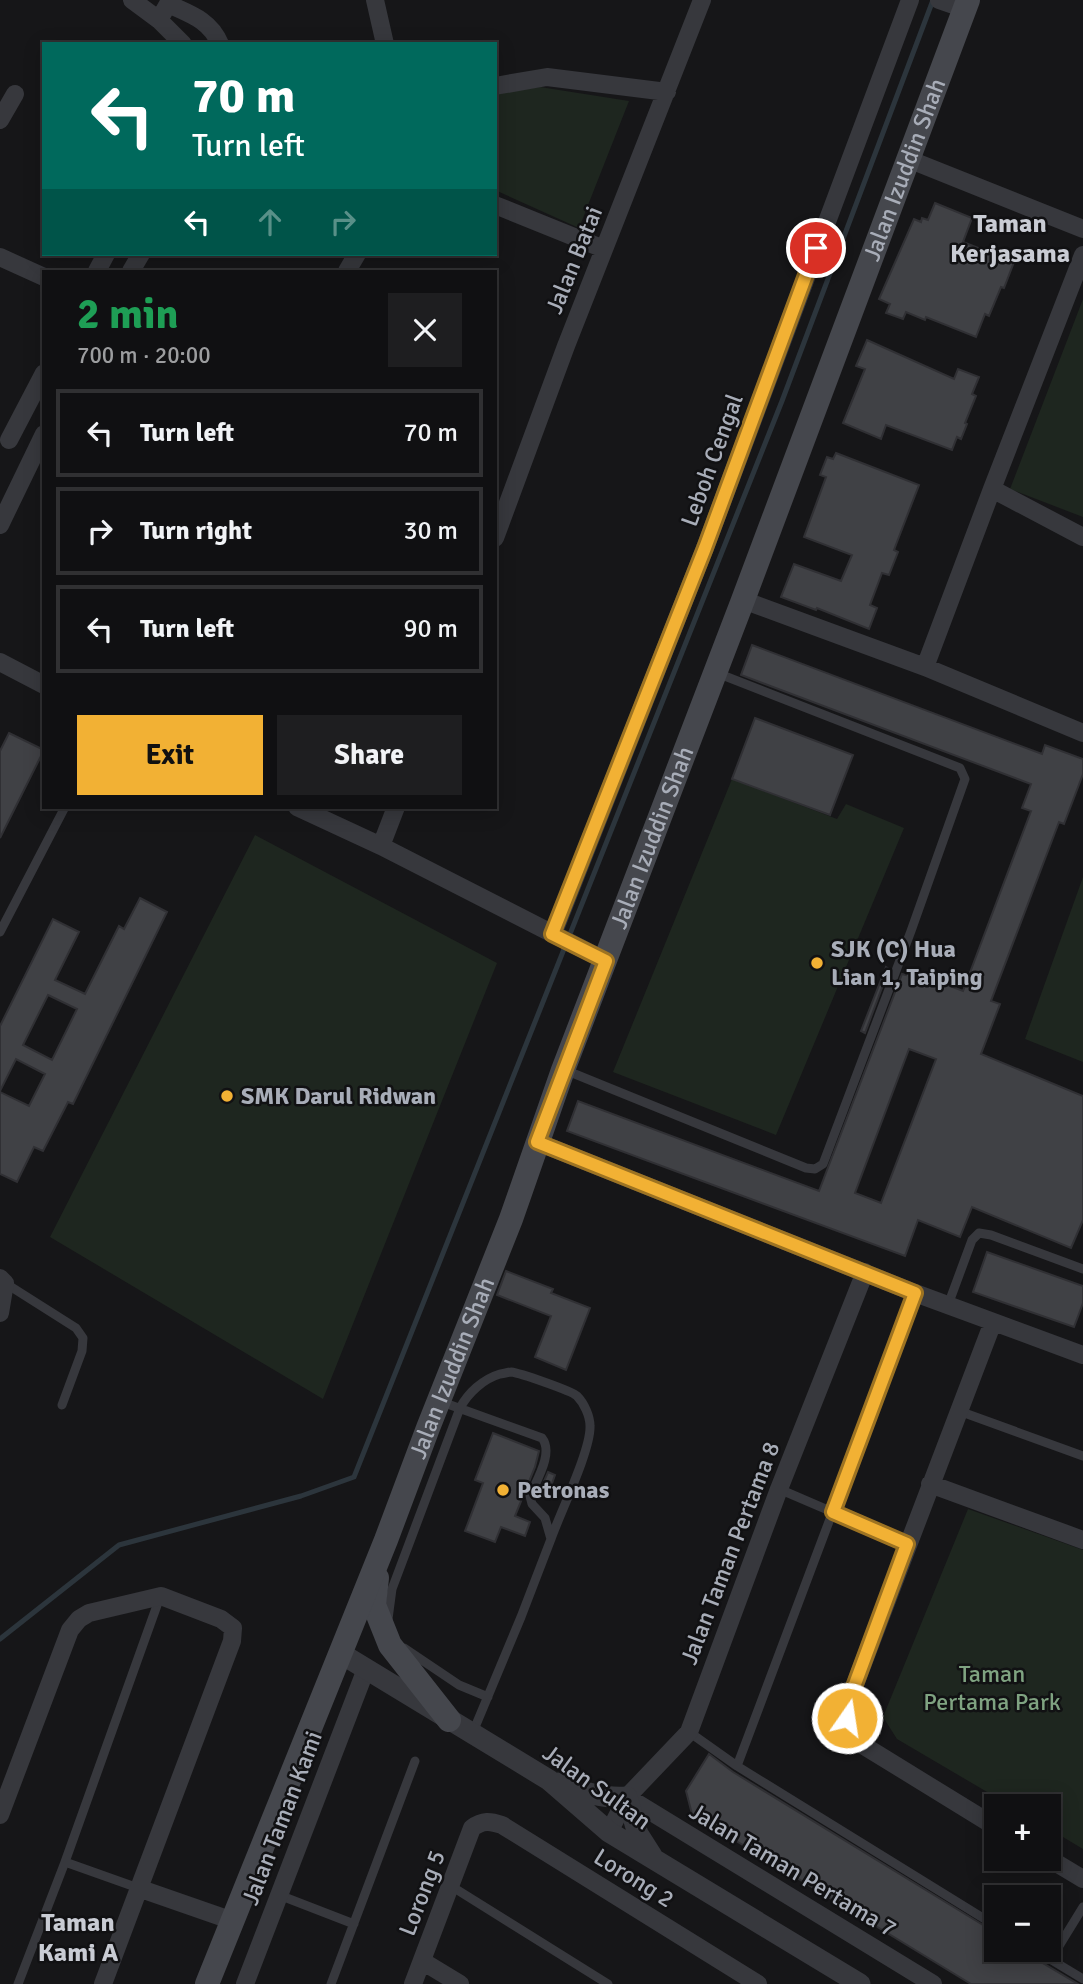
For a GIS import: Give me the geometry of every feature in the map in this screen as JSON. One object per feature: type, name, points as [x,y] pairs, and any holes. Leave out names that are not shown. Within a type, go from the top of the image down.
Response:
[{"type":"main road","name":"Jalan Izuddin Shah","points":[[207,1984],[386,1540],[449,1404],[563,1070],[716,672],[908,159],[953,3]]},
{"type":"main road","points":[[386,1540],[374,1605],[380,1624],[398,1658],[450,1720]]},
{"type":"street","points":[[132,0],[159,20],[181,42]]},
{"type":"street","points":[[375,0],[385,42]]},
{"type":"street","name":"Jalan Batai","points":[[497,533],[702,0]]},
{"type":"street","name":"Leboh Cengal","points":[[562,939],[910,0]]},
{"type":"street","points":[[159,20],[170,2],[203,20],[219,42]]},
{"type":"street","points":[[497,86],[547,77],[667,92]]},
{"type":"street","points":[[0,121],[15,93]]},
{"type":"street","points":[[908,159],[1083,229]]},
{"type":"street","points":[[497,206],[604,250]]},
{"type":"street","points":[[925,667],[1083,255]]},
{"type":"street","points":[[0,257],[42,276]]},
{"type":"street","points":[[9,440],[42,377]]},
{"type":"street","points":[[0,525],[42,438]]},
{"type":"street","points":[[992,489],[1083,537]]},
{"type":"street","points":[[743,600],[925,667],[1083,733]]},
{"type":"street","points":[[0,662],[42,684]]},
{"type":"street","points":[[301,809],[382,846],[606,961]]},
{"type":"street","points":[[382,846],[395,809]]},
{"type":"street","points":[[537,1142],[915,1293],[1083,1355]]},
{"type":"street","name":"Jalan Taman Pertama 8","points":[[609,1832],[627,1797],[689,1732],[779,1489],[865,1272]]},
{"type":"street","points":[[0,1313],[2,1281]]},
{"type":"street","points":[[984,1820],[874,1753],[851,1732],[847,1718],[848,1703],[957,1410],[993,1322]]},
{"type":"street","points":[[929,1484],[1083,1540]]},
{"type":"street","points":[[0,1815],[70,1630],[79,1619],[89,1613],[161,1596],[221,1619],[233,1628],[232,1641],[141,1889],[103,1984]]},
{"type":"street","name":"Jalan Sultan","points":[[340,1653],[549,1780],[609,1832],[860,1984]]},
{"type":"street","name":"Jalan Taman Kami","points":[[245,1984],[366,1669]]},
{"type":"street","points":[[549,1780],[592,1794],[627,1797],[638,1834],[655,1860]]},
{"type":"street","name":"Jalan Taman Pertama 7","points":[[627,1797],[933,1984]]},
{"type":"street","name":"Lorong 2","points":[[480,1822],[490,1821],[502,1825],[758,1984]]},
{"type":"street","name":"Lorong 5","points":[[413,1984],[472,1828],[480,1822]]},
{"type":"street","points":[[1061,1866],[1083,1879]]},
{"type":"street","name":"Jalan Taman Kami","points":[[141,1889],[233,1921]]},
{"type":"street","points":[[422,1961],[460,1984]]},
{"type":"lane","points":[[563,1070],[806,1168],[815,1169],[822,1164],[828,1151],[965,779],[960,768],[716,672]]},
{"type":"lane","points":[[0,932],[64,809]]},
{"type":"lane","points":[[948,1305],[972,1240],[979,1233],[991,1234],[1083,1269]]},
{"type":"lane","points":[[2,1281],[76,1328],[83,1338],[82,1351],[62,1405]]},
{"type":"lane","points":[[737,1766],[915,1293]]},
{"type":"lane","points":[[449,1404],[466,1397],[488,1379],[511,1372],[576,1395],[586,1409],[590,1425],[588,1444],[473,1734]]},
{"type":"lane","points":[[449,1404],[542,1438],[546,1442],[547,1451],[530,1500],[545,1518],[551,1539]]},
{"type":"lane","points":[[449,1404],[392,1589],[389,1629],[397,1643],[459,1685],[488,1697]]},
{"type":"lane","points":[[957,1410],[1083,1456]]},
{"type":"lane","points":[[779,1489],[907,1544]]},
{"type":"lane","points":[[18,1984],[161,1596]]},
{"type":"lane","points":[[689,1732],[737,1766],[984,1919]]},
{"type":"lane","points":[[331,1984],[415,1761]]},
{"type":"lane","points":[[65,1862],[141,1889]]},
{"type":"lane","points":[[451,1886],[608,1984]]},
{"type":"lane","points":[[279,1895],[354,1924]]},
{"type":"lane","points":[[1061,1943],[1083,1907]]},
{"type":"lane","points":[[1056,1962],[1083,1979]]},
{"type":"green space","points":[[540,87],[629,101],[579,228],[497,191],[497,94]]},
{"type":"green space","points":[[1083,299],[1083,517],[1010,489]]},
{"type":"green space","points":[[732,779],[837,819],[846,804],[904,828],[776,1135],[613,1072]]},
{"type":"green space","name":"SMK Darul Ridwan","points":[[255,835],[497,963],[323,1399],[50,1237]]},
{"type":"green space","points":[[1083,877],[1083,1062],[1025,1039]]},
{"type":"green space","name":"Taman Pertama Park","points":[[968,1509],[1083,1550],[1083,1849],[1061,1836],[1061,1794],[991,1794],[897,1739],[883,1717]]},
{"type":"building","points":[[935,203],[972,218],[963,242],[1014,262],[1004,288],[1001,287],[989,316],[985,314],[976,337],[926,317],[925,320],[906,312],[903,319],[886,313],[890,304],[879,299],[914,219],[921,222],[922,218],[928,220]]},
{"type":"building","points":[[867,340],[954,379],[958,369],[979,377],[972,394],[976,396],[965,423],[967,424],[961,439],[957,437],[952,450],[886,425],[881,439],[843,423],[865,369],[856,366]]},
{"type":"building","points":[[836,453],[919,485],[894,550],[898,552],[889,575],[882,573],[870,605],[877,608],[869,629],[781,597],[794,564],[841,581],[852,555],[804,537],[826,477],[820,475],[827,457],[833,459]]},
{"type":"building","points":[[752,645],[1042,754],[1045,745],[1083,759],[1083,774],[1064,824],[1059,822],[991,1001],[1000,1004],[981,1054],[1083,1096],[1083,1220],[1071,1248],[972,1207],[960,1237],[918,1220],[905,1256],[567,1131],[578,1101],[819,1191],[902,974],[906,975],[908,970],[963,991],[1031,811],[1022,808],[1031,784],[741,675]],"holes":[[[909,1049],[936,1059],[881,1203],[855,1193]]]},
{"type":"building","points":[[755,718],[853,755],[830,815],[732,779]]},
{"type":"building","points":[[9,733],[42,749],[42,754],[0,838],[0,751]]},
{"type":"building","points":[[140,898],[167,912],[73,1104],[68,1102],[43,1151],[34,1147],[17,1182],[0,1174],[0,1092],[29,1106],[45,1074],[16,1059],[0,1091],[0,1026],[53,919],[79,932],[55,980],[85,994],[119,926],[124,929]],"holes":[[[48,995],[77,1009],[52,1060],[23,1045]]]},
{"type":"building","points":[[886,967],[889,969],[865,1033],[861,1031]]},
{"type":"building","points":[[987,1252],[1083,1286],[1083,1303],[1074,1327],[973,1292]]},
{"type":"building","points":[[506,1271],[553,1289],[551,1293],[590,1308],[566,1370],[535,1357],[551,1316],[497,1295]]},
{"type":"building","name":"Petronas","points":[[493,1433],[539,1451],[515,1516],[530,1522],[525,1536],[501,1527],[495,1542],[465,1531],[483,1483],[475,1480]]},
{"type":"building","points":[[548,1472],[555,1475],[550,1489],[542,1486]]},
{"type":"building","points":[[709,1754],[733,1772],[984,1926],[984,1962],[1041,1962],[1078,1984],[971,1984],[692,1814],[686,1791]]},
{"type":"waterway","points":[[0,1639],[119,1545],[301,1496],[354,1477],[782,401],[933,0]]},
{"type":"place","name":"SJK (C) Hua Lian 1, Taiping","points":[[817,963]]},
{"type":"place","name":"SMK Darul Ridwan","points":[[227,1096]]},
{"type":"place","name":"Petronas","points":[[503,1490]]},
{"type":"district","name":"Taman Kerjasama","points":[[1010,239]]},
{"type":"district","name":"Taman Kami A","points":[[78,1938]]},
{"type":"route","points":[[816,248],[705,548],[552,934],[606,961],[537,1142],[915,1293],[833,1512],[907,1544],[848,1703],[847,1718]]}]
